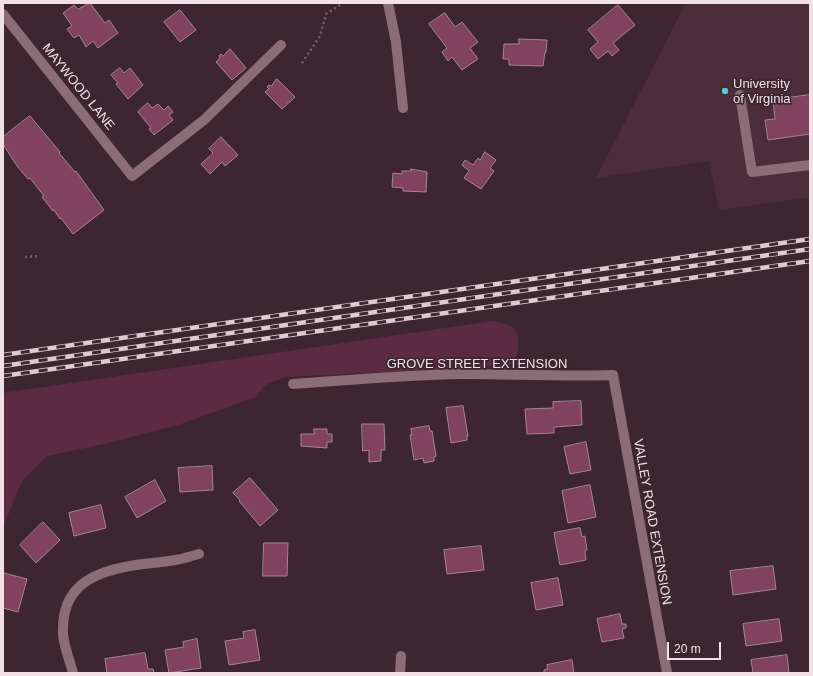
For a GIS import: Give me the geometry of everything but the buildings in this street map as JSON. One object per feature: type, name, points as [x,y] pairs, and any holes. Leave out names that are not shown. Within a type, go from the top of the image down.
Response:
[{"type":"street","points":[[388,3],[396,42],[403,108]]},
{"type":"street","name":"MAYWOOD LANE","points":[[3,14],[132,176],[204,120],[281,45]]},
{"type":"street","points":[[740,95],[752,172],[810,165]]},
{"type":"street","name":"GROVE STREET EXTENSION","points":[[293,384],[405,376],[460,374],[578,377],[613,375]]},
{"type":"street","name":"VALLEY ROAD EXTENSION","points":[[613,375],[667,673]]},
{"type":"street","points":[[73,673],[63,636],[63,620],[67,604],[82,583],[105,572],[129,566],[175,560],[199,554]]},
{"type":"street","points":[[400,673],[401,656]]},
{"type":"path","points":[[302,63],[320,36],[326,14],[343,3]]},
{"type":"path","points":[[25,257],[39,256]]},
{"type":"shaded area","name":"University of Virginia","points":[[686,3],[810,3],[810,197],[719,210],[709,161],[596,178]]},
{"type":"shaded area","points":[[493,321],[511,326],[516,331],[518,351],[515,360],[511,364],[500,366],[285,377],[265,385],[256,397],[178,425],[104,444],[47,456],[22,481],[3,527],[3,393]]},
{"type":"railway","points":[[3,355],[810,239]]},
{"type":"railway","points":[[3,366],[810,249]]},
{"type":"railway","points":[[3,376],[810,261]]},
{"type":"place","name":"University of Virginia","points":[[725,91]]}]
